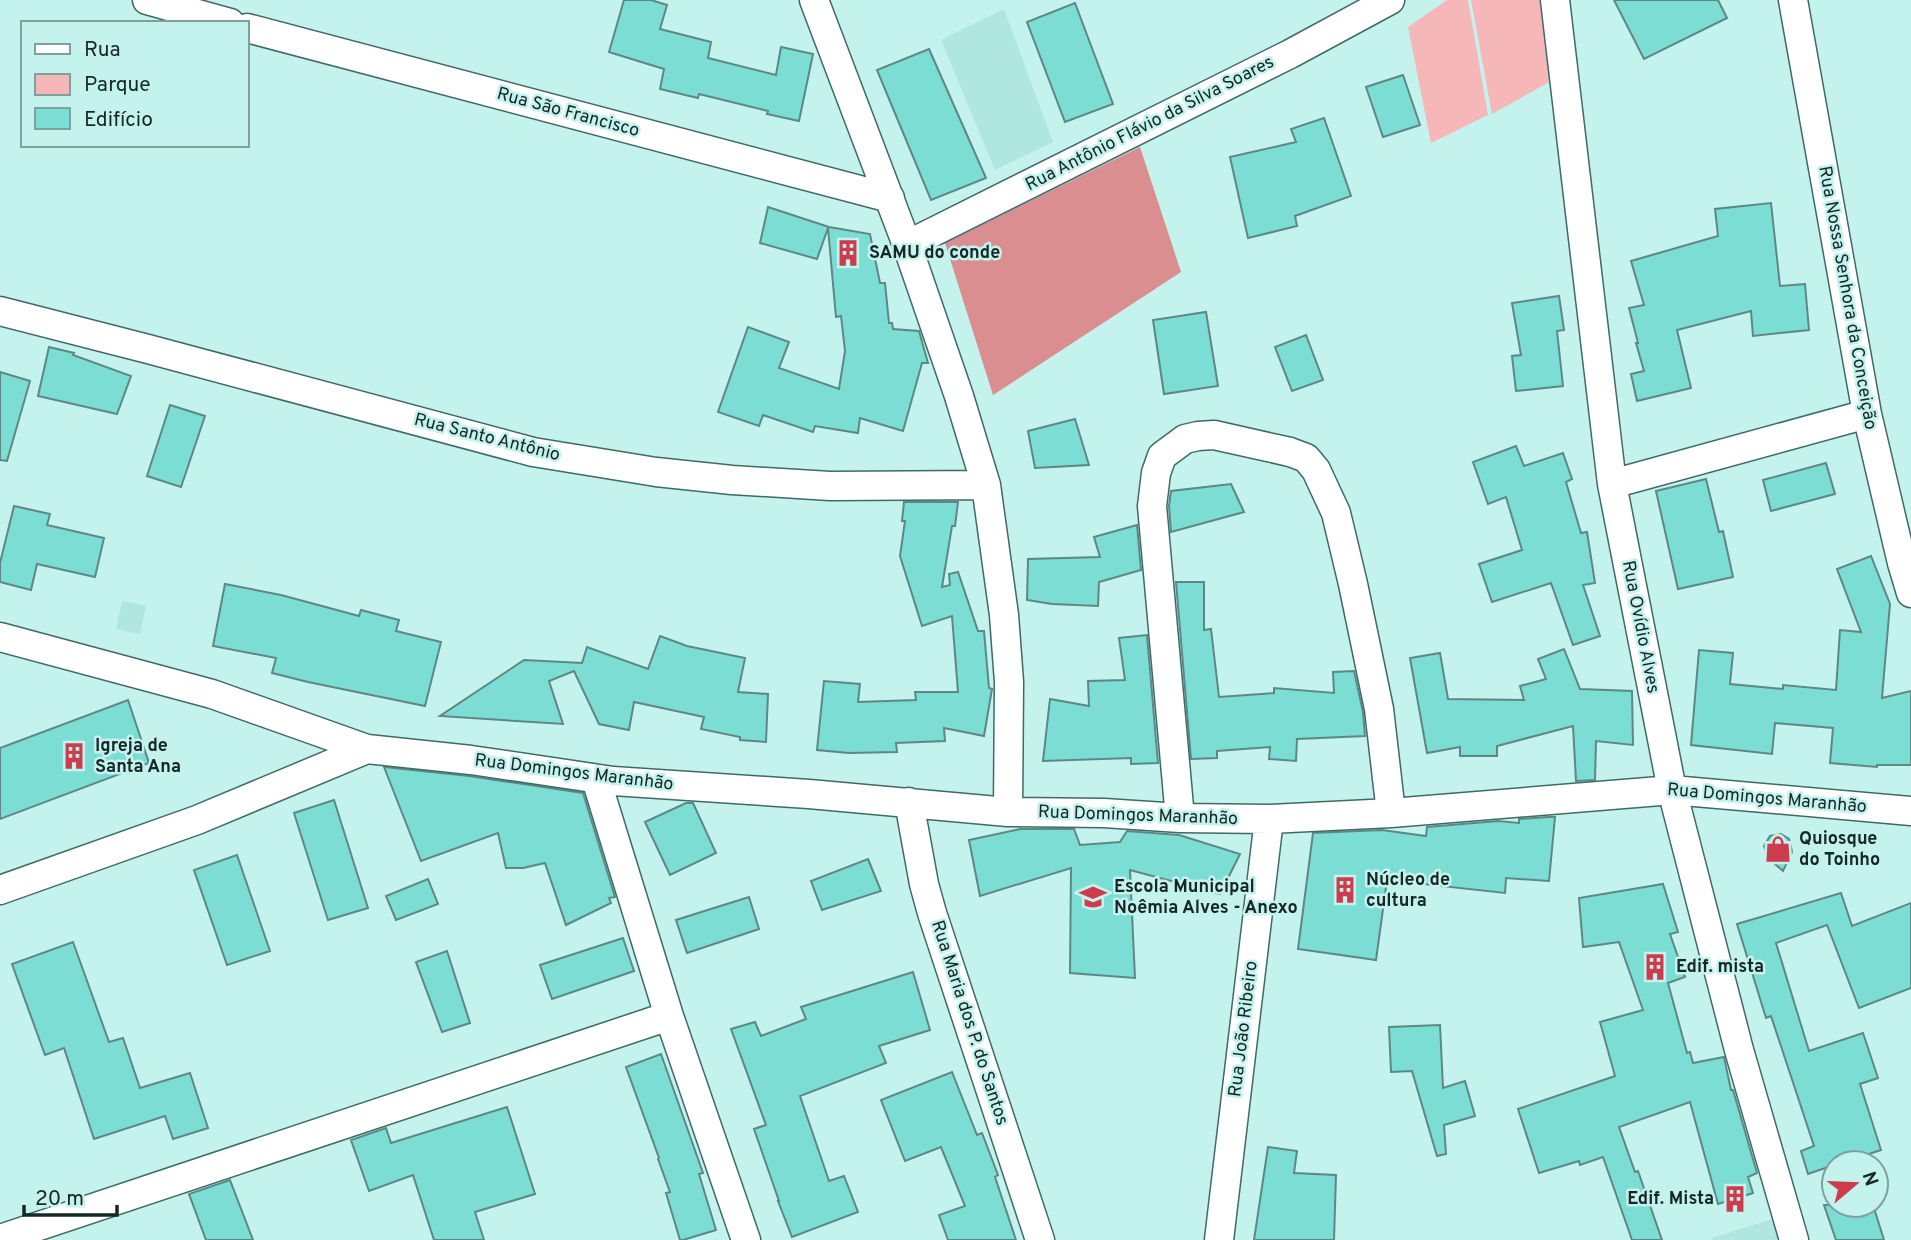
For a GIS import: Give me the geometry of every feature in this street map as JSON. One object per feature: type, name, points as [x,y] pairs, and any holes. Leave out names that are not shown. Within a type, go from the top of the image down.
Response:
[{"type":"street","points":[[147,0],[223,21]]},
{"type":"street","points":[[814,0],[907,245],[986,485],[1004,615],[1009,682],[1008,812]]},
{"type":"street","name":"Rua Antônio Flávio da Silva Soares","points":[[907,245],[1290,54],[1390,0]]},
{"type":"street","name":"Rua Ovídio Alves","points":[[1555,0],[1612,484],[1672,789],[1739,1050],[1794,1240]]},
{"type":"street","name":"Rua Nossa Senhora da Conceição","points":[[1793,0],[1867,414],[1911,593]]},
{"type":"street","name":"Rua São Francisco","points":[[248,27],[890,198]]},
{"type":"street","name":"Rua Santo Antônio","points":[[0,311],[533,453],[656,472],[745,481],[830,486],[986,485]]},
{"type":"street","points":[[1612,484],[1867,414]]},
{"type":"street","points":[[1180,818],[1152,506],[1156,473],[1162,456],[1185,439],[1214,435],[1290,452],[1306,458],[1316,470],[1336,513],[1353,584],[1379,709],[1391,813]]},
{"type":"street","name":"Rua Domingos Maranhão","points":[[0,636],[212,694],[367,749],[471,760],[596,779],[1008,812],[1104,813],[1180,818],[1269,818],[1391,813],[1672,789],[1911,811]]},
{"type":"street","points":[[0,890],[197,820],[367,749]]},
{"type":"street","points":[[596,779],[669,1016],[746,1240]]},
{"type":"street","name":"Rua Maria dos P. do Santos","points":[[909,802],[924,884],[934,920],[1040,1240]]},
{"type":"street","name":"Rua João Ribeiro","points":[[1219,1240],[1269,818]]},
{"type":"street","points":[[0,1239],[669,1016]]},
{"type":"shaded area","points":[[1004,9],[1053,142],[995,170],[941,40]]},
{"type":"shaded area","points":[[1140,147],[1181,272],[993,395],[945,243]]},
{"type":"shaded area","points":[[122,601],[146,606],[140,634],[116,629]]},
{"type":"shaded area","points":[[1772,1219],[1780,1240],[1712,1238]]},
{"type":"green space","points":[[1447,0],[1468,0],[1488,115],[1431,143],[1408,27]]},
{"type":"green space","points":[[1471,0],[1550,0],[1560,76],[1492,114]]},
{"type":"building","points":[[624,0],[651,0],[667,5],[660,29],[711,42],[708,58],[776,75],[781,47],[813,54],[799,121],[699,94],[698,98],[660,89],[664,69],[609,52]]},
{"type":"building","points":[[1614,0],[1718,0],[1727,18],[1644,59]]},
{"type":"building","points":[[1075,3],[1113,104],[1065,122],[1027,22]]},
{"type":"building","points":[[929,49],[986,178],[931,200],[877,70]]},
{"type":"building","points":[[1403,75],[1420,125],[1383,137],[1366,87]]},
{"type":"building","points":[[1324,118],[1351,196],[1295,216],[1297,226],[1248,238],[1230,157],[1296,142],[1291,129]]},
{"type":"building","points":[[1771,203],[1780,286],[1805,284],[1809,330],[1753,336],[1751,311],[1677,330],[1691,388],[1637,401],[1631,374],[1644,371],[1629,308],[1644,305],[1631,261],[1718,236],[1715,209]]},
{"type":"building","points":[[768,207],[829,227],[870,234],[880,283],[885,283],[889,323],[892,323],[893,329],[919,331],[928,363],[922,363],[903,431],[860,418],[858,433],[815,426],[813,432],[763,415],[759,426],[718,412],[748,327],[789,342],[779,368],[839,389],[845,351],[841,316],[836,317],[828,228],[817,259],[760,243]]},
{"type":"building","points":[[1559,296],[1564,330],[1557,331],[1563,386],[1516,391],[1512,356],[1521,355],[1512,303]]},
{"type":"building","points":[[1206,312],[1218,386],[1164,394],[1153,320]]},
{"type":"building","points":[[1306,335],[1323,380],[1292,391],[1275,347]]},
{"type":"building","points":[[49,347],[74,353],[73,355],[131,376],[117,414],[38,396]]},
{"type":"building","points":[[0,372],[30,381],[7,461],[0,460]]},
{"type":"building","points":[[170,405],[205,416],[181,487],[147,476]]},
{"type":"building","points":[[1075,419],[1089,465],[1035,468],[1028,431]]},
{"type":"building","points":[[1516,446],[1524,466],[1563,453],[1572,479],[1566,482],[1581,533],[1587,532],[1595,583],[1583,585],[1600,636],[1573,645],[1551,583],[1492,602],[1479,564],[1522,550],[1506,497],[1488,504],[1473,462]]},
{"type":"building","points":[[1826,463],[1835,494],[1771,511],[1763,480]]},
{"type":"building","points":[[1706,479],[1719,532],[1723,531],[1733,577],[1678,589],[1656,491]]},
{"type":"building","points":[[1231,484],[1244,512],[1171,532],[1171,491]]},
{"type":"building","points":[[904,502],[958,502],[942,587],[950,585],[949,574],[958,572],[978,631],[984,631],[989,688],[992,689],[984,736],[944,728],[945,741],[896,743],[897,752],[849,753],[817,750],[824,681],[860,684],[858,702],[916,700],[915,692],[958,692],[952,616],[922,626],[900,556],[905,521],[902,521]]},
{"type":"building","points":[[14,506],[50,514],[47,525],[104,538],[95,577],[37,564],[31,590],[0,582],[0,563]]},
{"type":"building","points":[[1137,525],[1141,570],[1099,582],[1098,606],[1027,600],[1028,559],[1100,557],[1094,537]]},
{"type":"building","points":[[1871,556],[1890,604],[1882,698],[1911,691],[1911,765],[1877,767],[1830,763],[1833,728],[1775,723],[1772,754],[1691,745],[1699,650],[1733,653],[1730,684],[1836,690],[1840,630],[1861,632],[1837,569]]},
{"type":"building","points":[[1176,582],[1204,582],[1204,630],[1211,629],[1219,697],[1274,693],[1274,688],[1334,693],[1333,672],[1354,671],[1365,736],[1297,739],[1296,761],[1269,759],[1270,747],[1217,751],[1217,758],[1191,759]]},
{"type":"building","points":[[225,584],[281,595],[359,616],[361,610],[399,620],[396,631],[441,642],[425,706],[272,673],[276,658],[213,646]]},
{"type":"building","points":[[1147,635],[1158,763],[1131,764],[1131,758],[1043,761],[1050,699],[1089,706],[1088,681],[1125,680],[1119,638]]},
{"type":"building","points":[[660,636],[687,646],[745,658],[738,692],[768,694],[766,742],[740,740],[740,737],[701,729],[704,717],[634,702],[629,730],[599,724],[574,671],[549,681],[563,724],[440,716],[524,660],[582,663],[587,647],[648,669]]},
{"type":"building","points":[[1564,649],[1580,689],[1632,691],[1633,745],[1596,741],[1595,780],[1576,781],[1573,726],[1497,746],[1497,756],[1460,756],[1460,747],[1427,753],[1410,658],[1440,653],[1448,699],[1524,700],[1520,686],[1546,679],[1538,659]]},
{"type":"building","name":"Igreja de Santa Ana","points":[[128,700],[149,763],[0,819],[0,748]]},
{"type":"building","points":[[384,767],[583,793],[615,897],[609,898],[611,903],[566,925],[545,863],[523,868],[506,868],[498,833],[421,861]]},
{"type":"building","points":[[334,800],[368,908],[328,920],[294,813]]},
{"type":"building","points":[[686,803],[693,803],[716,853],[670,875],[645,822]]},
{"type":"building","points":[[1555,817],[1549,881],[1506,878],[1505,893],[1387,880],[1376,960],[1298,949],[1313,833],[1382,830],[1426,836],[1427,827],[1498,821],[1519,823],[1519,819]]},
{"type":"building","name":"Escola Municipal Noêmia Alves - Anexo","points":[[1020,829],[1074,829],[1080,845],[1120,842],[1127,831],[1179,835],[1240,854],[1220,894],[1130,870],[1135,978],[1070,973],[1071,868],[980,896],[969,840]]},
{"type":"building","name":"Quiosque do Toinho","points":[[1781,834],[1789,839],[1792,852],[1783,871],[1768,858],[1764,846],[1770,836]]},
{"type":"building","points":[[237,855],[270,951],[227,965],[194,870]]},
{"type":"building","points":[[868,859],[881,891],[822,910],[811,881]]},
{"type":"building","points":[[428,879],[438,904],[396,920],[386,896]]},
{"type":"building","points":[[1663,884],[1678,932],[1670,934],[1685,977],[1668,983],[1687,1053],[1690,1052],[1693,1063],[1724,1057],[1731,1090],[1757,1173],[1748,1177],[1753,1193],[1718,1204],[1690,1102],[1619,1127],[1635,1172],[1638,1171],[1662,1240],[1632,1240],[1603,1157],[1580,1165],[1579,1161],[1539,1173],[1518,1109],[1615,1076],[1600,1022],[1643,1010],[1619,942],[1583,947],[1579,898]]},
{"type":"building","points":[[1841,893],[1852,926],[1911,903],[1911,988],[1859,1008],[1827,925],[1776,943],[1809,1051],[1863,1033],[1878,1078],[1860,1084],[1881,1149],[1820,1149],[1820,1170],[1808,1174],[1801,1151],[1814,1146],[1771,1016],[1766,1018],[1737,924]]},
{"type":"building","points":[[749,897],[759,929],[687,953],[676,920]]},
{"type":"building","points":[[623,938],[634,971],[552,999],[540,965]]},
{"type":"building","points":[[73,942],[109,1042],[123,1038],[140,1088],[190,1073],[208,1128],[173,1139],[165,1116],[94,1139],[64,1048],[45,1055],[12,964]]},
{"type":"building","points":[[447,951],[470,1023],[442,1032],[416,962]]},
{"type":"building","points":[[913,972],[930,1030],[879,1046],[886,1063],[800,1096],[829,1181],[844,1176],[858,1212],[792,1237],[754,1129],[766,1125],[731,1029],[755,1022],[761,1036],[806,1019],[801,1007]]},
{"type":"building","points":[[1440,1025],[1443,1088],[1465,1081],[1475,1116],[1444,1125],[1446,1154],[1437,1156],[1412,1071],[1391,1072],[1389,1027]]},
{"type":"building","points":[[661,1054],[703,1173],[699,1174],[716,1230],[683,1240],[680,1240],[666,1193],[670,1192],[659,1158],[626,1067]]},
{"type":"building","points":[[952,1072],[977,1135],[982,1133],[998,1175],[995,1177],[1016,1240],[948,1240],[939,1215],[965,1206],[941,1147],[905,1161],[881,1100]]},
{"type":"building","points":[[507,1107],[535,1194],[475,1212],[484,1240],[434,1240],[413,1175],[369,1191],[351,1140],[386,1128],[391,1143]]},
{"type":"building","points":[[1268,1147],[1297,1151],[1294,1173],[1336,1175],[1334,1240],[1254,1240]]},
{"type":"building","points":[[230,1180],[253,1240],[206,1240],[189,1194]]},
{"type":"building","points":[[1829,1219],[1877,1219],[1884,1240],[1836,1240]]},
{"type":"place","name":"SAMU do conde","points":[[848,253]]},
{"type":"place","name":"Igreja de Santa Ana","points":[[74,756]]},
{"type":"place","name":"Quiosque do Toinho","points":[[1778,849]]},
{"type":"place","name":"Núcleo de cultura","points":[[1345,890]]},
{"type":"place","name":"Escola Municipal Noêmia Alves - Anexo","points":[[1093,897]]},
{"type":"place","name":"Edif. mista","points":[[1655,967]]},
{"type":"place","name":"Edif. Mista","points":[[1735,1199]]}]
